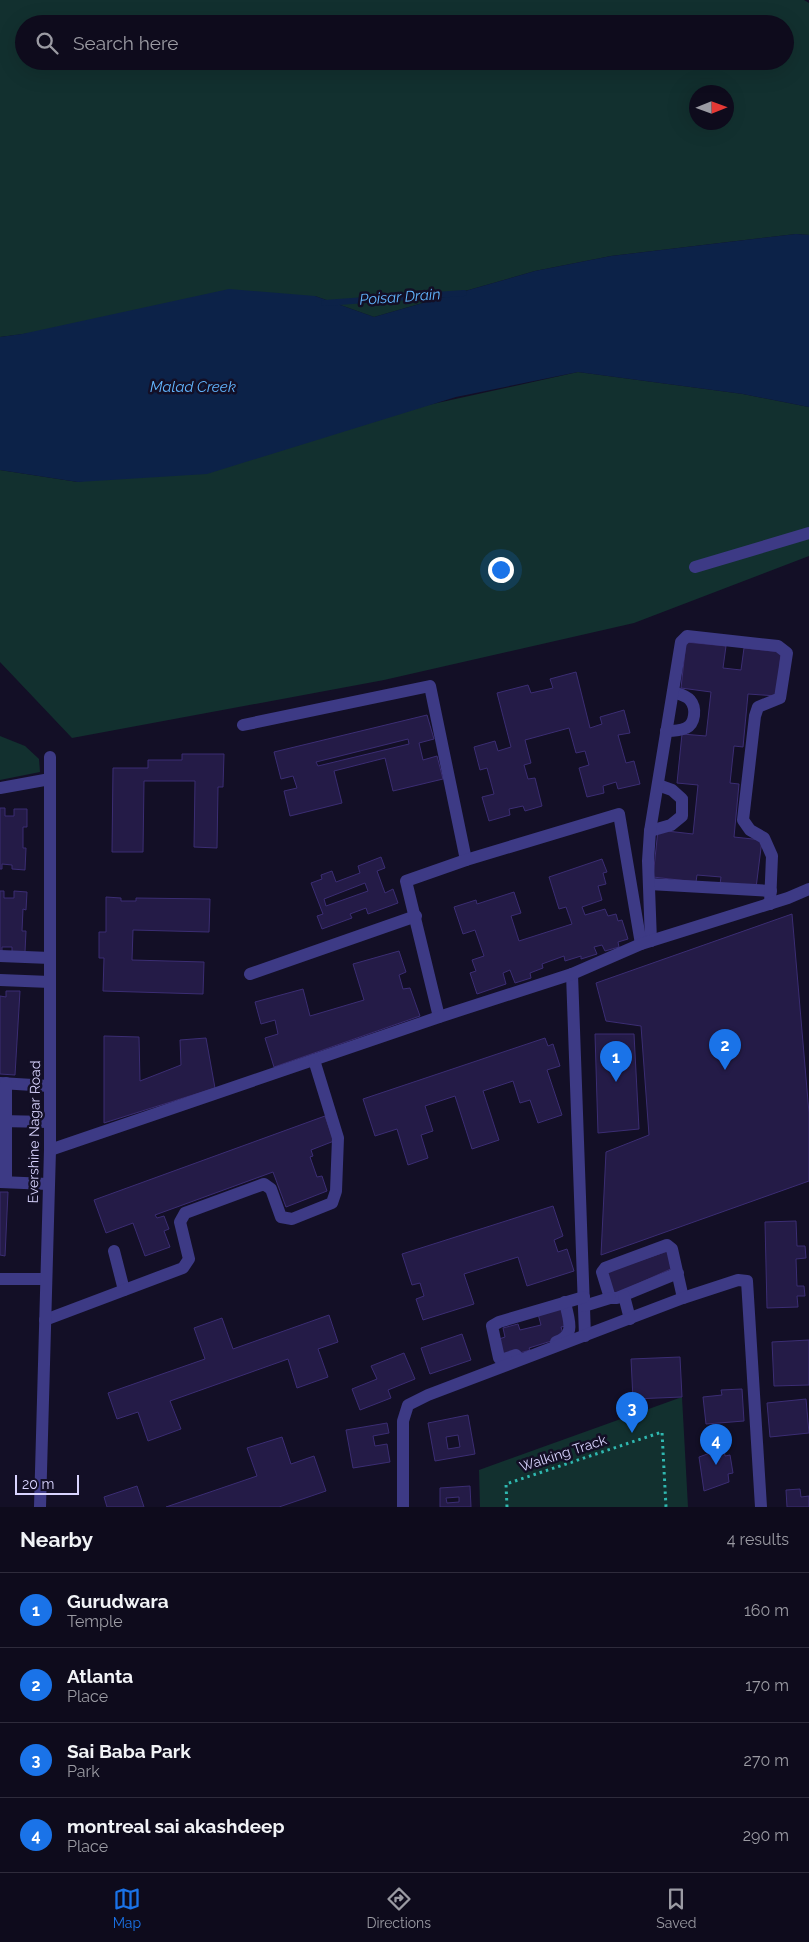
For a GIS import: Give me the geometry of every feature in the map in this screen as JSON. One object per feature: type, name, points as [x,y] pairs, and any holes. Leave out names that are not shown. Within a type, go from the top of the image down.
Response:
[{"type":"street","points":[[695,567],[809,533]]},
{"type":"street","points":[[646,943],[650,831],[681,642],[687,636],[778,646],[787,653],[780,698],[758,707],[754,716],[743,820],[750,830],[764,838],[772,856],[770,904]]},
{"type":"street","points":[[243,725],[430,686],[466,860]]},
{"type":"street","points":[[666,731],[682,730],[693,722],[694,717],[692,702],[683,694],[672,692]]},
{"type":"street","name":"Evershine Nagar Road","points":[[40,1507],[50,1150],[50,757]]},
{"type":"street","points":[[0,788],[50,779]]},
{"type":"street","points":[[650,831],[671,825],[682,816],[682,799],[672,790],[658,785]]},
{"type":"street","points":[[439,1017],[406,881],[466,860],[620,814],[646,943]]},
{"type":"street","points":[[649,884],[771,891]]},
{"type":"street","points":[[50,1150],[439,1017],[572,974],[646,943],[770,904],[809,889]]},
{"type":"street","points":[[250,974],[416,916]]},
{"type":"street","points":[[0,956],[50,958]]},
{"type":"street","points":[[572,974],[585,1336]]},
{"type":"street","points":[[0,980],[50,982]]},
{"type":"street","points":[[45,1320],[183,1268],[189,1259],[180,1222],[185,1213],[264,1184],[271,1189],[281,1217],[292,1220],[332,1203],[336,1191],[338,1138],[314,1060]]},
{"type":"street","points":[[48,1184],[3,1182],[3,1083],[50,1086]]},
{"type":"street","points":[[3,1121],[49,1122]]},
{"type":"street","points":[[610,1298],[602,1272],[605,1268],[667,1246],[672,1249],[683,1298]]},
{"type":"street","points":[[114,1251],[124,1290]]},
{"type":"street","points":[[678,1273],[624,1296],[584,1302],[565,1302],[499,1322],[492,1326],[498,1358],[501,1360],[536,1352],[585,1336],[683,1298],[738,1280],[747,1281],[761,1507]]},
{"type":"street","points":[[0,1279],[45,1279]]},
{"type":"street","points":[[624,1296],[630,1319]]},
{"type":"street","points":[[402,1507],[403,1421],[408,1405],[564,1339],[568,1336],[569,1328],[565,1302]]},
{"type":"path","name":"Walking Track","points":[[508,1507],[506,1484],[662,1432],[666,1507]]},
{"type":"green space","points":[[0,0],[804,0],[809,3],[809,235],[796,234],[611,256],[535,271],[374,317],[315,296],[0,337]]},
{"type":"green space","points":[[578,372],[743,394],[809,407],[809,556],[634,623],[384,680],[72,738],[0,662],[0,470],[78,482]]},
{"type":"green space","points":[[0,736],[25,746],[39,759],[40,772],[0,780]]},
{"type":"green space","points":[[682,1397],[688,1507],[480,1507],[479,1470]]},
{"type":"water","name":"Malad Creek","points":[[796,234],[809,235],[809,407],[743,394],[578,372],[456,397],[207,474],[78,482],[0,470],[0,337],[22,334],[229,289],[315,296],[374,317],[535,271],[611,256]]},
{"type":"building","points":[[686,642],[726,646],[723,668],[741,670],[744,648],[781,652],[777,696],[748,694],[743,747],[734,746],[730,783],[739,784],[734,837],[762,840],[756,888],[720,884],[721,877],[697,875],[696,882],[653,877],[658,830],[693,834],[698,785],[677,783],[682,734],[706,736],[711,692],[681,688]]},
{"type":"building","points":[[576,672],[590,728],[602,724],[600,717],[624,710],[630,733],[618,735],[626,763],[634,761],[640,784],[618,789],[616,782],[603,786],[604,793],[587,797],[579,768],[589,765],[585,751],[576,753],[569,728],[525,740],[531,763],[524,765],[528,779],[535,778],[542,806],[525,811],[523,806],[509,809],[510,815],[489,821],[482,797],[494,794],[487,768],[480,770],[474,747],[495,741],[498,751],[511,747],[497,693],[528,685],[531,693],[553,688],[550,679]]},
{"type":"building","points":[[427,715],[434,739],[419,743],[423,760],[437,756],[443,779],[393,791],[385,758],[334,771],[342,803],[290,816],[284,791],[297,788],[293,776],[281,779],[274,752]],"holes":[[[408,739],[409,744],[318,766],[316,762]]]},
{"type":"building","points":[[182,754],[224,754],[223,787],[218,787],[217,848],[194,847],[195,781],[144,781],[143,852],[112,852],[113,768],[148,768],[148,760],[182,760]]},
{"type":"building","points":[[0,808],[5,808],[5,816],[14,816],[14,809],[27,809],[27,827],[23,827],[23,848],[26,848],[25,870],[12,869],[12,865],[2,864],[2,869],[0,869]]},
{"type":"building","points":[[381,857],[385,868],[377,871],[385,893],[393,889],[398,903],[368,914],[366,908],[350,914],[352,918],[322,929],[317,916],[323,914],[311,883],[322,879],[321,875],[332,871],[336,882],[360,873],[358,866]],"holes":[[[365,883],[368,891],[326,906],[324,899]]]},
{"type":"building","points":[[602,859],[607,872],[603,873],[606,884],[598,886],[602,900],[582,907],[585,915],[605,909],[608,916],[616,914],[618,921],[622,920],[628,939],[618,942],[619,947],[605,951],[602,945],[594,947],[597,954],[581,959],[581,956],[565,961],[564,956],[542,964],[543,968],[530,973],[531,978],[515,983],[510,970],[503,973],[506,984],[477,994],[470,973],[476,971],[472,960],[484,956],[475,930],[463,934],[454,907],[476,900],[477,904],[514,892],[521,913],[511,916],[519,941],[572,924],[566,907],[559,909],[549,877]]},
{"type":"building","points":[[0,891],[4,891],[4,898],[14,898],[14,891],[27,892],[26,910],[23,909],[22,931],[26,931],[25,952],[12,952],[12,947],[2,947],[2,952],[0,952]]},
{"type":"building","points":[[106,897],[121,898],[121,901],[136,901],[136,898],[210,899],[209,932],[133,930],[132,960],[204,962],[203,994],[103,991],[104,958],[99,958],[99,932],[106,932]]},
{"type":"building","points":[[792,914],[809,1113],[809,1181],[601,1255],[606,1152],[649,1135],[641,1026],[606,1021],[596,983]]},
{"type":"building","points":[[399,951],[406,972],[399,975],[403,989],[410,988],[420,1016],[274,1067],[265,1038],[278,1034],[275,1020],[261,1024],[255,1002],[303,989],[310,1016],[364,1000],[353,964]]},
{"type":"building","points":[[6,991],[20,991],[15,1075],[0,1074],[0,996],[6,997]]},
{"type":"building","points":[[595,1034],[634,1034],[639,1129],[598,1133]]},
{"type":"building","points":[[104,1036],[139,1037],[140,1081],[181,1065],[180,1040],[206,1038],[215,1088],[104,1123]]},
{"type":"building","points":[[545,1038],[548,1046],[553,1044],[560,1066],[547,1070],[562,1115],[538,1123],[530,1100],[520,1103],[513,1081],[483,1091],[499,1140],[472,1149],[455,1096],[425,1106],[433,1131],[421,1135],[428,1158],[408,1165],[397,1129],[375,1136],[363,1099]]},
{"type":"building","points":[[325,1116],[334,1141],[311,1150],[313,1156],[310,1157],[317,1177],[322,1176],[327,1191],[286,1207],[273,1172],[155,1215],[157,1218],[164,1216],[169,1229],[164,1231],[170,1247],[145,1256],[133,1223],[106,1233],[94,1200]]},
{"type":"building","points":[[0,1192],[8,1192],[5,1256],[0,1255]]},
{"type":"building","points":[[553,1206],[563,1236],[554,1240],[558,1252],[567,1249],[574,1271],[527,1286],[518,1257],[464,1274],[474,1304],[423,1320],[416,1299],[424,1296],[420,1283],[412,1285],[402,1254]]},
{"type":"building","points":[[796,1221],[797,1246],[805,1246],[806,1258],[796,1259],[797,1286],[804,1286],[805,1296],[797,1296],[798,1307],[767,1308],[765,1222]]},
{"type":"building","points":[[668,1251],[675,1267],[613,1295],[606,1272]]},
{"type":"building","points":[[561,1308],[566,1326],[561,1327],[564,1337],[503,1358],[499,1339],[505,1337],[503,1328],[518,1324],[520,1330],[541,1325],[538,1314]]},
{"type":"building","points":[[329,1315],[338,1342],[318,1349],[328,1377],[297,1388],[288,1359],[170,1401],[181,1429],[148,1441],[138,1412],[117,1419],[108,1393],[205,1359],[194,1328],[222,1318],[233,1349]]},
{"type":"building","points":[[462,1334],[471,1360],[430,1374],[421,1348]]},
{"type":"building","points":[[809,1340],[809,1385],[774,1386],[772,1342]]},
{"type":"building","points":[[404,1353],[415,1379],[388,1390],[391,1398],[360,1410],[352,1389],[377,1379],[371,1366]]},
{"type":"building","points":[[680,1357],[682,1397],[633,1399],[631,1359]]},
{"type":"building","points":[[742,1389],[744,1421],[706,1424],[703,1397],[722,1395],[721,1390]]},
{"type":"building","points":[[806,1399],[809,1433],[770,1437],[767,1403]]},
{"type":"building","points":[[468,1415],[475,1454],[435,1461],[428,1423]],"holes":[[[458,1435],[460,1447],[448,1449],[446,1437]]]},
{"type":"building","points":[[387,1423],[389,1433],[373,1436],[375,1446],[387,1444],[390,1462],[353,1468],[346,1430]]},
{"type":"building","points":[[282,1437],[291,1464],[314,1456],[326,1491],[279,1507],[166,1507],[257,1476],[247,1448]]},
{"type":"building","points":[[724,1448],[725,1456],[730,1455],[733,1473],[728,1474],[729,1482],[704,1491],[699,1457]]},
{"type":"building","points":[[137,1486],[144,1507],[107,1507],[104,1497]]},
{"type":"building","points":[[470,1486],[471,1507],[440,1507],[440,1488]],"holes":[[[459,1497],[459,1502],[447,1503],[446,1498]]]},
{"type":"building","points":[[800,1489],[801,1497],[809,1496],[809,1507],[787,1507],[786,1490]]},
{"type":"waterway","name":"Poisar Drain","points":[[324,303],[464,293]]},
{"type":"place","name":"Atlanta","points":[[725,1070]]},
{"type":"place","name":"Gurudwara","points":[[616,1082]]},
{"type":"place","name":"Sai Baba Park","points":[[632,1433]]},
{"type":"place","name":"montreal sai akashdeep","points":[[716,1465]]}]
